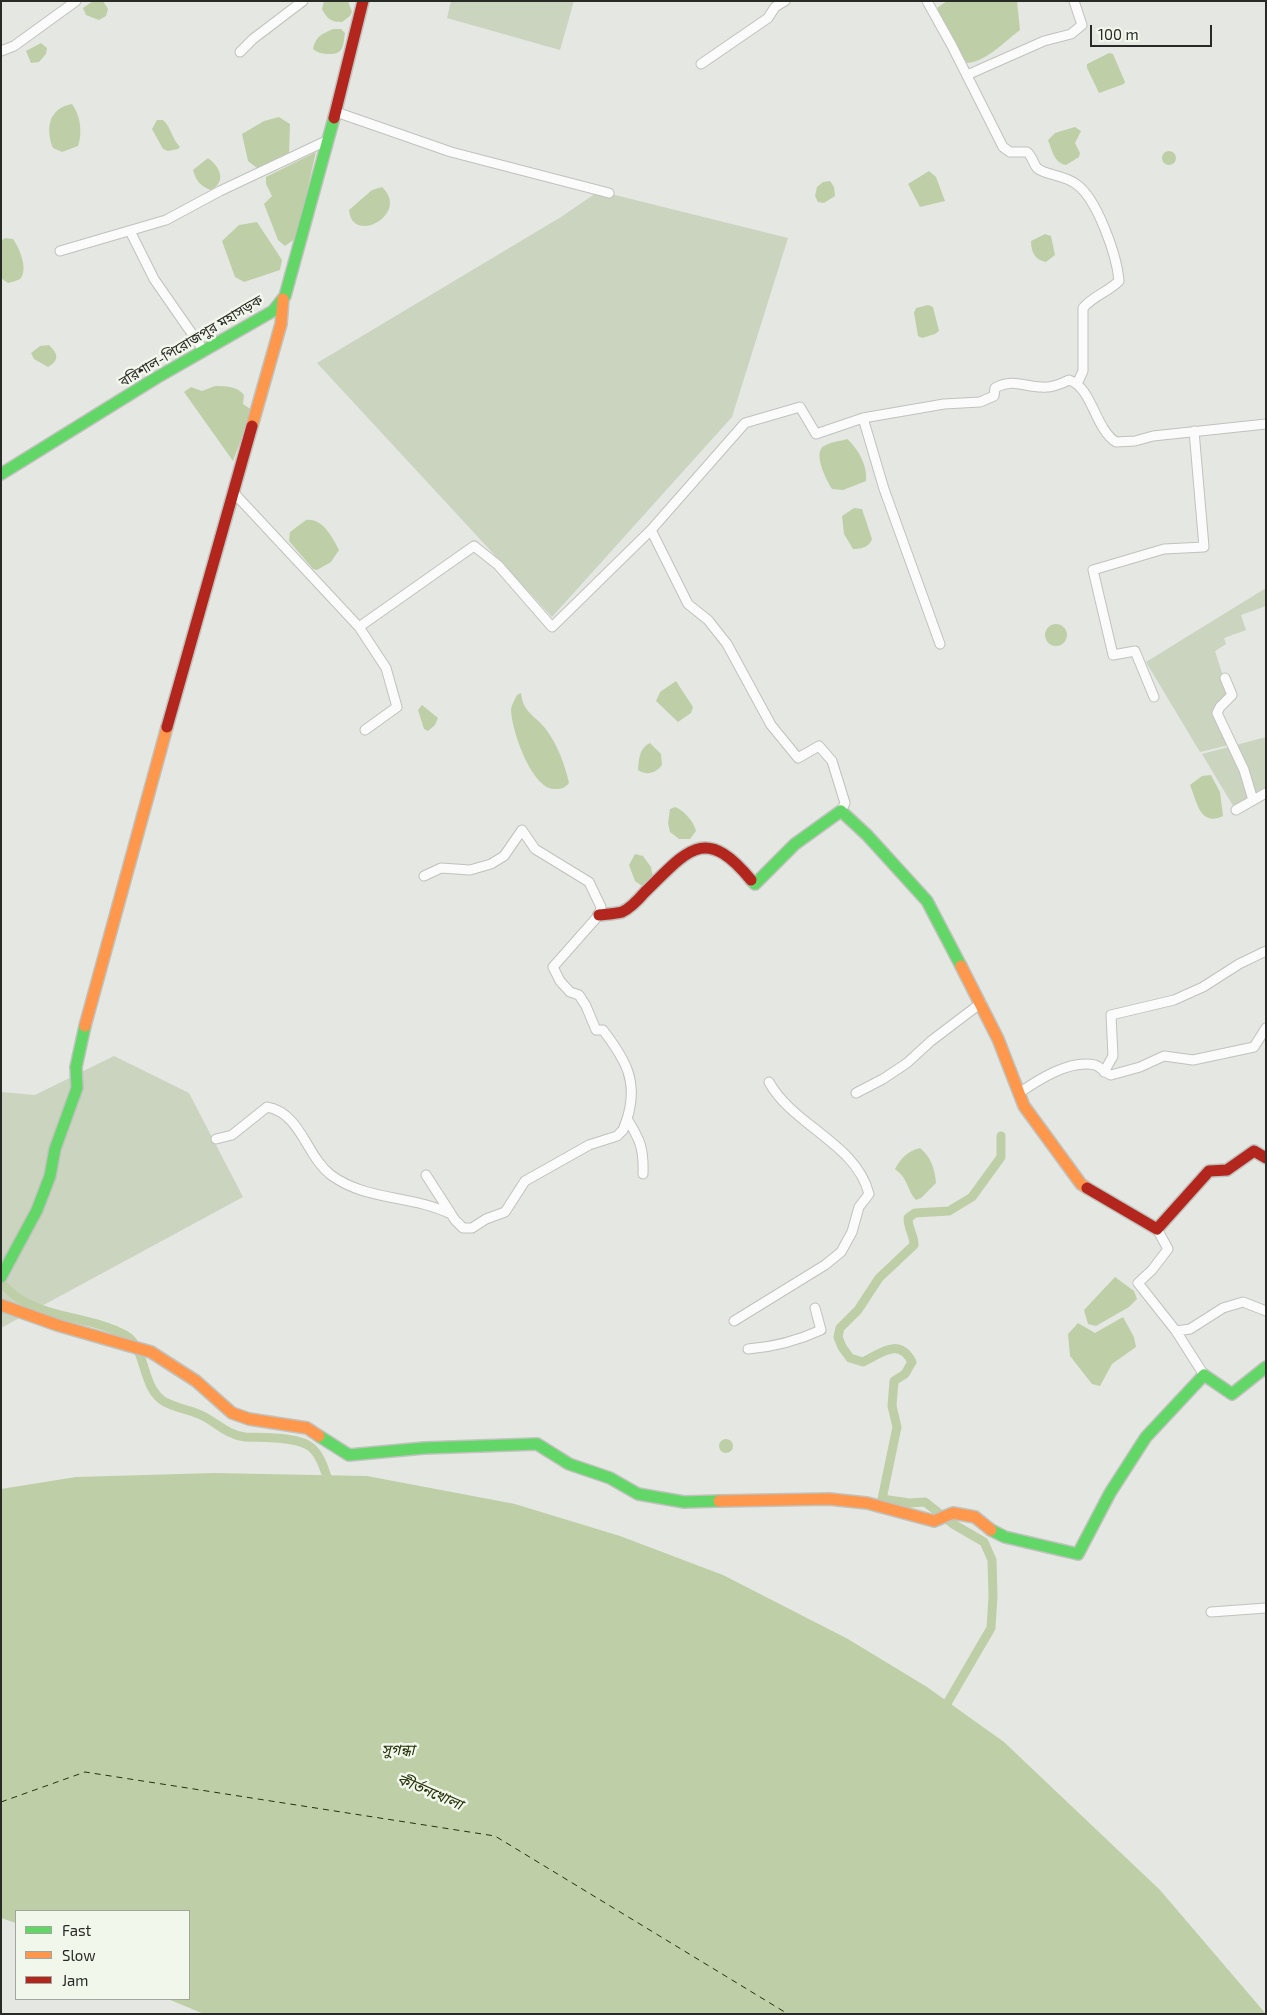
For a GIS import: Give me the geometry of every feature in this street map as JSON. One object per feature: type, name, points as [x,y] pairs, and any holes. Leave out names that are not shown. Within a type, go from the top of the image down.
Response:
[{"type":"main road","name":"বরিশাল-পিরোজপুর মহাসড়ক","points":[[1,474],[273,311],[283,299],[336,112],[363,1]]},
{"type":"main road","points":[[3,1274],[37,1210],[50,1176],[55,1150],[77,1088],[76,1066],[90,1005],[203,595],[282,324],[283,299]]},
{"type":"main road","points":[[599,915],[623,911],[646,893],[675,861],[698,847],[711,847],[726,852],[755,884],[769,866],[802,836],[840,811],[867,835],[927,901],[998,1039],[1024,1106],[1080,1184],[1157,1229],[1209,1171],[1227,1170],[1254,1151],[1266,1158]]},
{"type":"main road","points":[[1,1305],[56,1325],[129,1344],[151,1352],[196,1381],[232,1413],[248,1419],[307,1428],[350,1455],[424,1448],[537,1444],[569,1464],[610,1478],[638,1494],[684,1502],[829,1499],[867,1503],[934,1521],[952,1512],[975,1517],[989,1529],[1005,1537],[1078,1554],[1110,1494],[1146,1437],[1204,1375],[1232,1394],[1266,1367]]},
{"type":"street","points":[[1,51],[14,46],[76,1]]},
{"type":"street","points":[[240,52],[303,1]]},
{"type":"street","points":[[701,64],[768,18],[775,7],[785,1]]},
{"type":"street","points":[[927,1],[1003,147],[1010,152],[1027,152],[1037,168],[1044,172],[1065,176],[1078,185],[1094,205],[1111,246],[1118,265],[1119,280],[1112,288],[1089,300],[1083,308],[1083,371],[1077,384]]},
{"type":"street","points":[[967,75],[1044,41],[1078,30],[1082,25],[1074,1]]},
{"type":"street","points":[[336,112],[450,152],[609,194]]},
{"type":"street","points":[[60,250],[166,220],[220,191],[328,140]]},
{"type":"street","points":[[130,231],[154,279],[204,351]]},
{"type":"street","points":[[359,627],[474,546],[498,566],[552,626],[652,530],[745,423],[800,407],[816,434],[863,418],[944,404],[980,402],[994,396],[996,388],[1003,384],[1015,382],[1042,388],[1059,385],[1069,380],[1077,384],[1088,399],[1106,433],[1116,442],[1135,441],[1153,436],[1194,431],[1266,424]]},
{"type":"street","points":[[863,418],[884,489],[940,644]]},
{"type":"street","points":[[1154,697],[1136,651],[1113,655],[1093,570],[1164,549],[1204,547],[1194,431]]},
{"type":"street","points":[[234,493],[359,627],[386,668],[397,707],[365,730]]},
{"type":"street","points":[[652,530],[688,604],[708,620],[727,644],[771,725],[798,758],[819,746],[832,761],[845,803],[840,811]]},
{"type":"street","points":[[1225,678],[1232,695],[1220,707],[1217,713],[1244,770],[1253,800]]},
{"type":"street","points":[[1236,810],[1266,793]]},
{"type":"street","points":[[424,876],[441,868],[470,870],[491,864],[504,856],[522,830],[535,849],[589,882],[601,907],[599,915],[553,967],[554,972],[570,992],[579,995],[596,1030],[603,1030],[623,1056],[630,1076],[632,1102],[623,1130],[617,1136],[589,1145],[525,1181],[505,1212],[486,1219],[472,1228],[463,1228],[451,1214],[426,1175]]},
{"type":"street","points":[[1104,1072],[1113,1056],[1111,1015],[1174,1000],[1203,987],[1239,964],[1266,951]]},
{"type":"street","points":[[856,1092],[883,1079],[907,1063],[930,1041],[981,1004]]},
{"type":"street","points":[[1019,1094],[1036,1081],[1064,1068],[1092,1064],[1099,1066],[1104,1072],[1111,1075],[1140,1067],[1164,1056],[1193,1060],[1254,1046],[1266,1028]]},
{"type":"street","points":[[734,1321],[825,1265],[841,1252],[852,1232],[859,1207],[869,1194],[866,1180],[853,1164],[832,1142],[777,1097],[769,1082]]},
{"type":"street","points":[[216,1140],[232,1134],[267,1107],[279,1109],[292,1122],[328,1173],[343,1184],[374,1195],[426,1204],[451,1214]]},
{"type":"street","points":[[627,1119],[638,1136],[644,1154],[643,1174]]},
{"type":"street","points":[[1157,1229],[1168,1250],[1152,1270],[1138,1283],[1176,1331],[1204,1375]]},
{"type":"street","points":[[1176,1331],[1190,1329],[1223,1308],[1243,1302],[1266,1311]]},
{"type":"street","points":[[748,1349],[771,1347],[802,1339],[821,1330],[815,1308]]},
{"type":"street","points":[[1211,1612],[1266,1608]]},
{"type":"shaded area","points":[[451,1],[574,1],[560,50],[447,18]]},
{"type":"shaded area","points":[[599,191],[788,238],[732,417],[552,617],[317,363],[561,217]]},
{"type":"shaded area","points":[[1266,588],[1266,606],[1241,615],[1246,630],[1224,638],[1226,644],[1215,651],[1229,695],[1217,705],[1229,745],[1200,752],[1146,662]]},
{"type":"shaded area","points":[[1266,737],[1266,792],[1235,809],[1202,754]]},
{"type":"shaded area","points":[[114,1056],[189,1093],[243,1197],[1,1328],[1,1092],[35,1095]]},
{"type":"water","points":[[93,1],[103,1],[108,9],[106,16],[99,20],[86,15],[83,8]]},
{"type":"water","points":[[324,1],[348,1],[352,12],[342,22],[332,21],[322,9]]},
{"type":"water","points":[[947,1],[1017,1],[1020,30],[988,55],[974,62],[967,63],[937,13],[938,7]]},
{"type":"water","points":[[333,29],[341,29],[345,33],[341,50],[335,54],[327,54],[313,49],[320,36]]},
{"type":"water","points":[[41,43],[47,48],[46,54],[39,62],[31,63],[26,51]]},
{"type":"water","points":[[1109,53],[1113,54],[1125,82],[1099,93],[1087,68],[1087,64]]},
{"type":"water","points":[[72,104],[79,118],[80,141],[78,146],[62,152],[53,148],[49,126],[54,114],[58,110]]},
{"type":"water","points":[[279,117],[290,124],[289,154],[274,164],[257,168],[248,161],[242,134],[264,121]]},
{"type":"water","points":[[157,120],[163,120],[166,123],[180,147],[178,149],[168,151],[163,149],[152,129]]},
{"type":"water","points":[[1075,127],[1081,131],[1075,143],[1080,153],[1079,157],[1066,165],[1062,164],[1056,159],[1048,140],[1055,133]]},
{"type":"water","points":[[1169,151],[1174,153],[1176,158],[1174,163],[1169,165],[1164,163],[1162,158],[1164,153]]},
{"type":"water","points":[[316,152],[296,238],[285,246],[278,240],[264,204],[272,196],[266,184],[266,177]]},
{"type":"water","points":[[208,158],[216,166],[220,174],[219,182],[211,190],[199,183],[193,170]]},
{"type":"water","points":[[929,171],[936,177],[945,201],[920,207],[908,184]]},
{"type":"water","points":[[830,181],[834,187],[835,196],[824,203],[818,202],[815,196],[817,187],[823,182]]},
{"type":"water","points":[[382,187],[389,197],[390,207],[385,216],[378,222],[368,226],[360,225],[352,220],[349,210],[372,190]]},
{"type":"water","points":[[257,222],[282,260],[280,270],[244,282],[235,277],[222,241],[239,225]]},
{"type":"water","points":[[1045,234],[1051,236],[1055,255],[1046,262],[1034,255],[1031,241]]},
{"type":"water","points":[[5,238],[13,239],[18,247],[24,270],[20,279],[8,283],[1,278],[1,241]]},
{"type":"water","points":[[928,305],[933,307],[939,331],[922,338],[918,336],[914,313],[916,308]]},
{"type":"water","points":[[49,345],[56,354],[56,359],[48,367],[34,359],[31,353],[40,346]]},
{"type":"water","points":[[215,386],[235,388],[244,395],[243,404],[252,410],[233,461],[184,392],[191,387],[202,391]]},
{"type":"water","points":[[847,439],[855,447],[861,458],[866,481],[843,490],[832,489],[819,455],[824,446]]},
{"type":"water","points":[[854,508],[862,509],[872,539],[869,544],[859,549],[853,549],[844,534],[842,516]]},
{"type":"water","points":[[306,520],[312,520],[322,525],[330,534],[339,550],[331,562],[317,570],[313,569],[289,541],[290,532]]},
{"type":"water","points":[[1056,624],[1064,627],[1067,635],[1064,643],[1056,646],[1048,643],[1045,635],[1048,627]]},
{"type":"water","points":[[676,681],[693,707],[691,713],[678,722],[656,701],[660,692]]},
{"type":"water","points":[[521,693],[524,705],[545,728],[560,754],[569,783],[563,788],[547,787],[538,780],[524,757],[515,730],[511,709],[517,695]]},
{"type":"water","points":[[422,705],[438,718],[435,725],[428,731],[424,729],[418,710]]},
{"type":"water","points":[[650,743],[661,754],[662,765],[654,772],[645,773],[638,770],[639,758],[646,745]]},
{"type":"water","points":[[1211,775],[1220,792],[1223,816],[1215,819],[1204,816],[1200,811],[1190,785],[1202,776]]},
{"type":"water","points":[[675,807],[688,816],[695,827],[696,831],[690,839],[679,839],[670,832],[668,823],[670,809]]},
{"type":"water","points":[[635,854],[643,856],[651,867],[653,877],[646,886],[642,886],[635,881],[629,865]]},
{"type":"water","points":[[920,1148],[932,1164],[936,1183],[921,1198],[916,1200],[906,1181],[895,1169],[905,1155]]},
{"type":"water","points":[[1115,1277],[1134,1291],[1137,1299],[1129,1307],[1096,1326],[1088,1324],[1084,1310]]},
{"type":"water","points":[[1123,1317],[1134,1337],[1136,1347],[1112,1364],[1100,1386],[1092,1384],[1070,1356],[1068,1334],[1078,1323],[1095,1333]]},
{"type":"water","points":[[726,1439],[731,1441],[733,1446],[731,1451],[726,1453],[721,1451],[719,1446],[721,1441]]},
{"type":"water","name":"সুগন্ধা","points":[[214,1473],[367,1476],[515,1504],[620,1536],[723,1575],[848,1639],[927,1687],[1004,1742],[1160,1890],[1266,2014],[204,2014],[170,2000],[190,2000],[190,1910],[15,1910],[15,1923],[1,1918],[1,1489],[76,1477]]},
{"type":"waterway","points":[[942,1712],[991,1628],[993,1596],[992,1560],[984,1542],[953,1524],[925,1502],[909,1503],[882,1499],[897,1427],[892,1406],[894,1381],[905,1374],[912,1362],[907,1354],[896,1349],[883,1351],[863,1362],[850,1358],[838,1337],[840,1328],[858,1310],[879,1278],[914,1245],[908,1218],[915,1213],[949,1211],[972,1197],[1001,1157],[1001,1136]]},
{"type":"waterway","points":[[1,1282],[14,1295],[28,1304],[109,1328],[125,1335],[137,1349],[152,1388],[157,1396],[165,1402],[201,1415],[239,1436],[290,1440],[306,1444],[318,1456],[330,1485]]},
{"type":"ferry route","points":[[1,1802],[85,1772],[495,1836],[788,2014]]},
{"type":"traffic: fast","points":[[1,474],[156,378],[273,311],[285,296],[334,118]]},
{"type":"traffic: fast","points":[[751,880],[755,884],[795,844],[841,811],[867,835],[927,901],[961,966]]},
{"type":"traffic: fast","points":[[1,1277],[37,1210],[50,1176],[55,1149],[77,1088],[76,1067],[85,1026]]},
{"type":"traffic: fast","points":[[991,1530],[1005,1537],[1078,1554],[1110,1493],[1146,1437],[1204,1375],[1232,1394],[1266,1367]]},
{"type":"traffic: fast","points":[[319,1436],[349,1455],[424,1448],[537,1444],[569,1464],[610,1478],[638,1494],[684,1502],[719,1501]]},
{"type":"traffic: slow","points":[[252,426],[281,324],[283,299]]},
{"type":"traffic: slow","points":[[85,1026],[167,727]]},
{"type":"traffic: slow","points":[[961,966],[998,1039],[1024,1106],[1081,1184],[1087,1188]]},
{"type":"traffic: slow","points":[[1,1305],[57,1325],[151,1352],[196,1381],[232,1413],[249,1419],[307,1428],[319,1436]]},
{"type":"traffic: slow","points":[[719,1501],[829,1499],[867,1503],[934,1521],[953,1513],[975,1517],[991,1530]]},
{"type":"traffic: jam","points":[[334,118],[363,1]]},
{"type":"traffic: jam","points":[[167,727],[252,426]]},
{"type":"traffic: jam","points":[[599,915],[619,913],[629,908],[673,865],[685,855],[697,849],[709,848],[721,852],[735,863],[751,880]]},
{"type":"traffic: jam","points":[[1087,1188],[1157,1229],[1209,1171],[1227,1170],[1254,1151],[1266,1158]]},
{"type":"water label","name":"কীর্তনখোলা","points":[[430,1792]]}]
